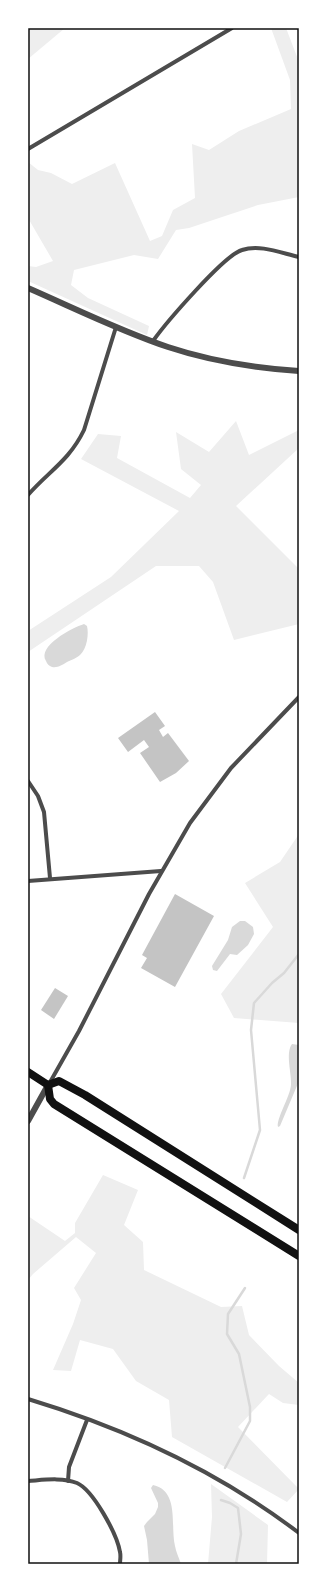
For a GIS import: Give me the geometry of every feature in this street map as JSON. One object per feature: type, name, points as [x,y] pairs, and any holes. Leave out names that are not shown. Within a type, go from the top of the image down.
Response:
[{"type":"main road","points":[[28,1072],[48,1085],[50,1099],[54,1104],[299,1256]]},
{"type":"main road","points":[[48,1085],[59,1081],[85,1095],[299,1230]]},
{"type":"street","points":[[28,149],[232,28]]},
{"type":"street","points":[[153,341],[219,266],[234,253],[242,249],[257,248],[299,257]]},
{"type":"street","points":[[28,288],[116,327],[153,341],[229,362],[299,371]]},
{"type":"street","points":[[28,495],[67,457],[76,445],[84,430],[116,327]]},
{"type":"street","points":[[28,1121],[79,1031],[161,871],[190,823],[231,768],[299,698]]},
{"type":"street","points":[[28,781],[38,796],[44,812],[47,860],[50,878]]},
{"type":"street","points":[[28,881],[50,878],[161,871]]},
{"type":"street","points":[[28,1400],[123,1433],[204,1471],[268,1511],[299,1534]]},
{"type":"street","points":[[68,1481],[69,1467],[87,1420]]},
{"type":"street","points":[[28,1481],[68,1481],[77,1483],[87,1490],[99,1505],[114,1535],[120,1552],[120,1564]]},
{"type":"shaded area","points":[[28,28],[65,28],[28,59]]},
{"type":"shaded area","points":[[271,28],[286,28],[299,62],[299,197],[258,205],[189,228],[176,230],[158,259],[134,255],[74,270],[71,285],[88,298],[149,326],[147,335],[28,281],[28,266],[36,267],[53,261],[28,218],[28,162],[38,170],[51,173],[72,184],[115,163],[150,241],[162,236],[173,210],[195,198],[192,144],[209,150],[239,131],[291,109],[290,80]]},
{"type":"shaded area","points":[[236,421],[249,455],[299,430],[299,448],[236,506],[299,569],[299,624],[234,640],[213,582],[199,566],[156,566],[28,652],[28,631],[111,577],[179,511],[81,459],[98,434],[121,436],[117,458],[190,498],[201,485],[181,469],[176,432],[209,452]]},
{"type":"shaded area","points":[[84,624],[87,626],[88,637],[86,645],[80,655],[60,666],[52,667],[49,665],[46,662],[46,649],[57,638]]},
{"type":"shaded area","points":[[299,834],[299,1023],[234,1018],[221,994],[273,927],[245,883],[280,862]]},
{"type":"shaded area","points":[[240,921],[245,921],[253,927],[254,934],[248,945],[237,955],[230,954],[217,971],[213,970],[212,966],[228,940],[232,927]]},
{"type":"shaded area","points":[[292,1044],[299,1045],[299,1081],[280,1126],[278,1127],[279,1119],[291,1085],[289,1053]]},
{"type":"shaded area","points":[[103,1175],[138,1190],[124,1225],[143,1242],[144,1270],[221,1307],[242,1306],[249,1335],[279,1366],[299,1383],[299,1405],[283,1403],[269,1394],[238,1427],[299,1489],[287,1502],[172,1437],[169,1400],[136,1381],[113,1349],[80,1340],[71,1371],[53,1370],[73,1324],[81,1300],[74,1288],[96,1253],[76,1237],[28,1280],[28,1216],[65,1241],[75,1233],[75,1223]]},
{"type":"shaded area","points":[[211,1484],[268,1525],[267,1564],[208,1564],[212,1517]]},
{"type":"shaded area","points":[[153,1485],[167,1494],[171,1502],[175,1546],[181,1564],[149,1564],[144,1526],[155,1514],[158,1507],[158,1503],[151,1488]]},
{"type":"building","points":[[155,712],[165,726],[159,730],[163,737],[168,733],[189,761],[176,773],[160,782],[140,753],[149,747],[144,740],[128,752],[118,738]]},
{"type":"building","points":[[175,894],[214,916],[175,987],[141,968],[147,958],[142,955]]},
{"type":"building","points":[[55,988],[68,996],[54,1019],[41,1010]]},
{"type":"waterway","points":[[244,1178],[260,1130],[251,1030],[254,1003],[272,983],[284,973],[299,954]]},
{"type":"waterway","points":[[225,1468],[250,1421],[250,1407],[239,1354],[227,1334],[228,1314],[245,1288]]},
{"type":"waterway","points":[[221,1500],[238,1508],[241,1534],[236,1564]]}]
